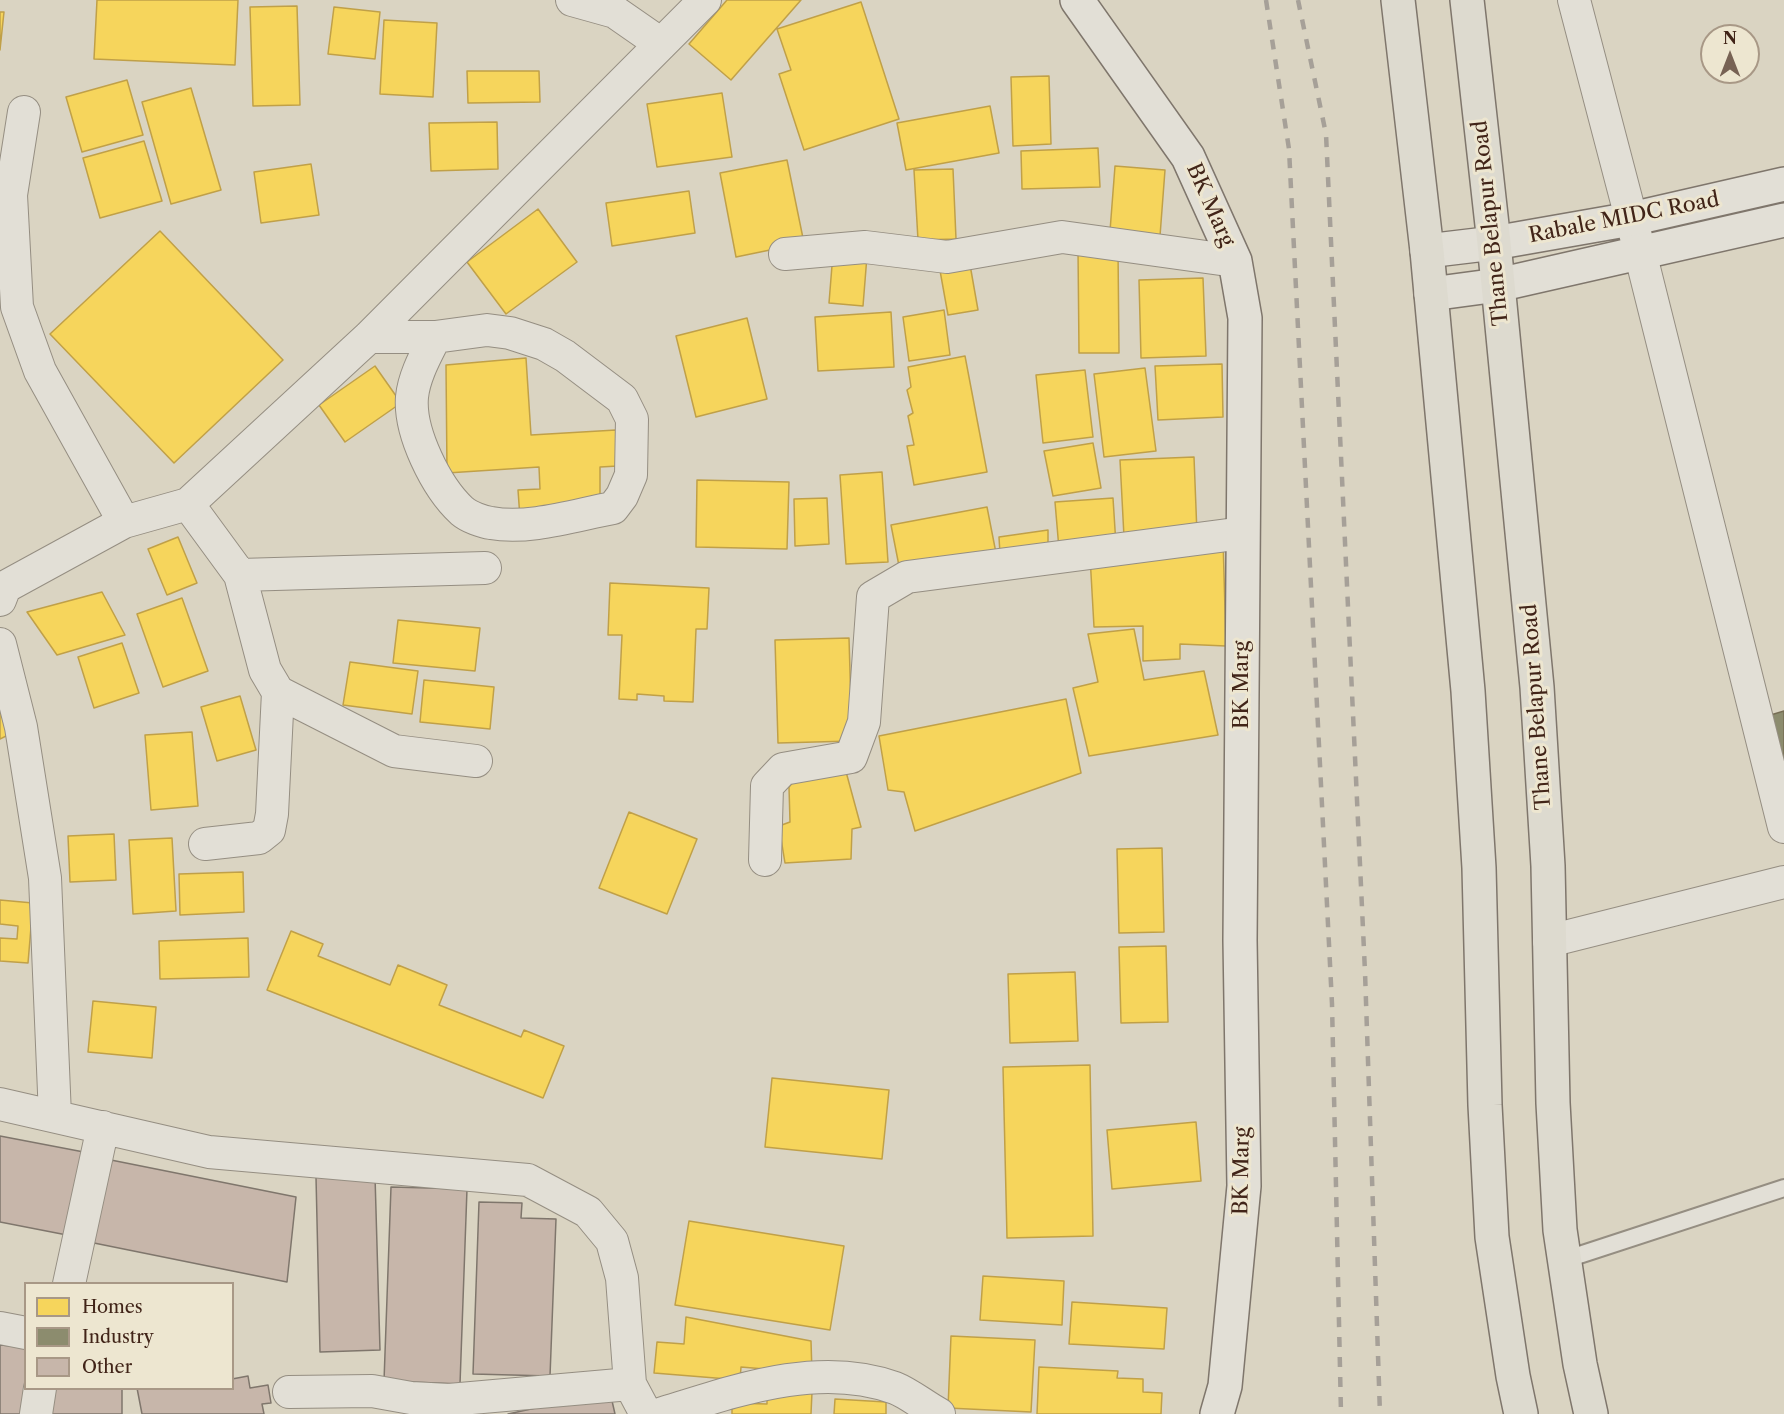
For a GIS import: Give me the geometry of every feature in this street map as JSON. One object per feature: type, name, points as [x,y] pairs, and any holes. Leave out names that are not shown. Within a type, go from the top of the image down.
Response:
[{"type":"main road","points":[[1398,0],[1427,251],[1468,691],[1479,868],[1485,1105],[1492,1237],[1521,1414]]},
{"type":"main road","name":"Thane Belapur Road","points":[[1467,0],[1494,243],[1537,687],[1548,866],[1553,1102],[1560,1230],[1580,1364],[1591,1414]]},
{"type":"street","points":[[572,0],[615,12],[661,44]]},
{"type":"street","points":[[0,600],[5,587],[124,522],[188,504],[369,337],[705,0]]},
{"type":"street","name":"BK Marg","points":[[1077,0],[1188,157],[1235,261],[1245,318],[1240,939],[1244,1186],[1225,1386],[1217,1414]]},
{"type":"street","points":[[1574,0],[1640,252],[1784,827]]},
{"type":"street","points":[[24,112],[11,195],[17,307],[40,371],[124,522]]},
{"type":"street","name":"Rabale MIDC Road","points":[[1427,251],[1494,243],[1631,219],[1784,184]]},
{"type":"street","name":"Rabale MIDC Road","points":[[1431,294],[1498,285],[1784,220]]},
{"type":"street","points":[[785,254],[865,246],[947,257],[1062,237],[1235,261]]},
{"type":"street","points":[[369,337],[435,337],[487,330],[510,333],[544,344],[565,356],[622,399],[632,418],[631,475],[622,496],[613,508],[516,526],[489,523],[464,513],[442,489],[413,422],[412,396],[423,362],[435,337]]},
{"type":"street","points":[[188,504],[240,575],[265,670],[278,692],[394,751],[476,761]]},
{"type":"street","points":[[765,860],[767,786],[783,769],[850,757],[864,722],[873,597],[907,577],[1243,533]]},
{"type":"street","points":[[240,575],[484,568]]},
{"type":"street","points":[[0,644],[21,727],[45,878],[55,1116]]},
{"type":"street","points":[[205,844],[259,838],[269,830],[272,814],[278,692]]},
{"type":"street","points":[[1549,941],[1784,882]]},
{"type":"street","points":[[0,1104],[208,1152],[528,1180],[588,1212],[612,1241],[622,1278],[630,1384],[646,1414]]},
{"type":"street","points":[[69,1282],[103,1127]]},
{"type":"street","points":[[0,1328],[24,1332]]},
{"type":"street","points":[[660,1414],[747,1388],[785,1381],[838,1377],[867,1380],[898,1389],[939,1414]]},
{"type":"street","points":[[289,1392],[372,1391],[411,1398],[449,1400],[630,1384]]},
{"type":"street","points":[[36,1414],[39,1390]]},
{"type":"lane","points":[[1564,1260],[1784,1188]]},
{"type":"building: Homes","points":[[97,0],[238,0],[235,65],[94,59]]},
{"type":"building: Homes","points":[[727,0],[801,0],[731,80],[689,44]]},
{"type":"building: Homes","points":[[861,2],[899,119],[804,150],[779,74],[791,70],[777,29]]},
{"type":"building: Homes","points":[[297,6],[300,105],[253,106],[250,7]]},
{"type":"building: Homes","points":[[334,7],[380,12],[375,59],[328,54]]},
{"type":"building: Homes","points":[[0,12],[4,12],[0,50]]},
{"type":"building: Homes","points":[[384,20],[437,23],[433,97],[380,94]]},
{"type":"building: Homes","points":[[467,71],[539,71],[540,102],[468,103]]},
{"type":"building: Homes","points":[[1049,76],[1051,144],[1013,146],[1011,77]]},
{"type":"building: Homes","points":[[127,80],[143,135],[82,152],[66,97]]},
{"type":"building: Homes","points":[[191,88],[221,190],[171,204],[142,102]]},
{"type":"building: Homes","points":[[722,93],[732,157],[657,167],[647,104]]},
{"type":"building: Homes","points":[[990,106],[999,153],[906,170],[897,123]]},
{"type":"building: Homes","points":[[497,122],[498,169],[431,171],[429,123]]},
{"type":"building: Homes","points":[[144,141],[162,201],[100,218],[83,158]]},
{"type":"building: Homes","points":[[1098,148],[1100,187],[1022,189],[1021,151]]},
{"type":"building: Homes","points":[[787,160],[804,243],[736,257],[720,173]]},
{"type":"building: Homes","points":[[311,164],[319,215],[261,223],[254,172]]},
{"type":"building: Homes","points":[[1115,166],[1165,170],[1160,236],[1110,231]]},
{"type":"building: Homes","points":[[953,169],[956,239],[918,240],[914,170]]},
{"type":"building: Homes","points":[[689,191],[695,233],[612,246],[606,203]]},
{"type":"building: Homes","points":[[538,209],[577,262],[506,314],[467,262]]},
{"type":"building: Homes","points":[[160,231],[283,360],[174,463],[50,334]]},
{"type":"building: Homes","points":[[1078,249],[1118,249],[1119,353],[1079,353]]},
{"type":"building: Homes","points":[[833,253],[867,256],[863,306],[829,303]]},
{"type":"building: Homes","points":[[969,259],[978,310],[948,315],[939,265]]},
{"type":"building: Homes","points":[[1203,278],[1206,356],[1141,358],[1139,280]]},
{"type":"building: Homes","points":[[944,310],[950,355],[909,361],[903,317]]},
{"type":"building: Homes","points":[[891,312],[894,367],[818,371],[815,317]]},
{"type":"building: Homes","points":[[747,318],[767,399],[696,417],[676,336]]},
{"type":"building: Homes","points":[[965,356],[987,472],[914,485],[907,446],[914,445],[908,416],[913,413],[907,390],[911,387],[908,367]]},
{"type":"building: Homes","points":[[526,358],[531,435],[616,430],[618,466],[600,467],[600,504],[520,518],[518,490],[540,489],[539,467],[447,473],[446,365]]},
{"type":"building: Homes","points":[[1222,364],[1223,417],[1158,420],[1155,366]]},
{"type":"building: Homes","points":[[375,366],[401,403],[345,442],[319,405]]},
{"type":"building: Homes","points":[[1145,368],[1156,451],[1104,457],[1094,374]]},
{"type":"building: Homes","points":[[1085,370],[1093,437],[1043,443],[1036,375]]},
{"type":"building: Homes","points":[[1093,443],[1101,488],[1053,496],[1044,451]]},
{"type":"building: Homes","points":[[1194,457],[1197,534],[1124,537],[1120,460]]},
{"type":"building: Homes","points":[[882,472],[888,562],[846,564],[840,475]]},
{"type":"building: Homes","points":[[697,480],[789,482],[787,549],[696,547]]},
{"type":"building: Homes","points":[[827,498],[829,544],[795,546],[794,499]]},
{"type":"building: Homes","points":[[1113,498],[1116,545],[1059,549],[1055,502]]},
{"type":"building: Homes","points":[[987,507],[996,553],[900,571],[891,525]]},
{"type":"building: Homes","points":[[1048,530],[1048,550],[1000,554],[999,537]]},
{"type":"building: Homes","points":[[178,537],[197,583],[167,595],[148,549]]},
{"type":"building: Homes","points":[[1223,539],[1226,646],[1180,644],[1180,659],[1143,661],[1143,626],[1094,627],[1090,556]]},
{"type":"building: Homes","points":[[610,583],[709,588],[707,629],[696,629],[693,702],[664,701],[664,696],[637,694],[637,700],[619,699],[622,635],[608,635]]},
{"type":"building: Homes","points":[[102,592],[125,635],[57,655],[27,612]]},
{"type":"building: Homes","points":[[182,598],[208,671],[163,687],[137,614]]},
{"type":"building: Homes","points":[[398,620],[480,628],[475,671],[393,663]]},
{"type":"building: Homes","points":[[1134,629],[1144,680],[1204,671],[1218,735],[1089,756],[1073,688],[1098,682],[1088,634]]},
{"type":"building: Homes","points":[[849,638],[852,741],[778,743],[775,640]]},
{"type":"building: Homes","points":[[122,643],[139,693],[94,708],[78,657]]},
{"type":"building: Homes","points":[[350,662],[418,671],[412,714],[343,705]]},
{"type":"building: Homes","points":[[424,680],[494,687],[490,729],[420,722]]},
{"type":"building: Homes","points":[[240,696],[256,750],[217,761],[201,707]]},
{"type":"building: Homes","points":[[1066,699],[1081,773],[915,831],[904,792],[888,790],[879,736]]},
{"type":"building: Homes","points":[[0,710],[12,733],[0,739]]},
{"type":"building: Homes","points":[[192,732],[198,806],[151,810],[145,735]]},
{"type":"building: Homes","points":[[845,768],[861,827],[852,829],[851,859],[785,863],[779,826],[790,822],[789,787],[801,772]]},
{"type":"building: Homes","points":[[629,812],[697,839],[667,914],[599,888]]},
{"type":"building: Homes","points":[[114,834],[116,880],[70,882],[68,836]]},
{"type":"building: Homes","points":[[172,838],[176,911],[133,914],[129,840]]},
{"type":"building: Homes","points":[[1162,848],[1164,932],[1119,933],[1117,849]]},
{"type":"building: Homes","points":[[243,872],[244,912],[180,915],[179,874]]},
{"type":"building: Homes","points":[[0,900],[33,903],[28,963],[0,961],[0,938],[17,939],[18,926],[0,924]]},
{"type":"building: Homes","points":[[291,931],[323,944],[318,956],[390,985],[398,965],[447,985],[439,1005],[521,1037],[524,1030],[564,1046],[543,1098],[267,990]]},
{"type":"building: Homes","points":[[248,938],[249,977],[160,979],[159,941]]},
{"type":"building: Homes","points":[[1166,946],[1168,1022],[1121,1023],[1119,947]]},
{"type":"building: Homes","points":[[1075,972],[1078,1041],[1010,1043],[1008,974]]},
{"type":"building: Homes","points":[[93,1001],[156,1007],[152,1058],[88,1052]]},
{"type":"building: Homes","points":[[1090,1065],[1093,1236],[1007,1238],[1003,1067]]},
{"type":"building: Homes","points":[[772,1078],[889,1090],[882,1159],[765,1147]]},
{"type":"building: Homes","points":[[1196,1122],[1201,1181],[1112,1189],[1107,1130]]},
{"type":"building: Homes","points":[[689,1221],[844,1246],[830,1330],[675,1305]]},
{"type":"building: Homes","points":[[983,1276],[1064,1281],[1062,1325],[980,1320]]},
{"type":"building: Homes","points":[[1072,1302],[1167,1308],[1164,1349],[1069,1344]]},
{"type":"building: Homes","points":[[686,1317],[811,1341],[812,1373],[741,1367],[740,1380],[654,1373],[657,1342],[684,1344]]},
{"type":"building: Homes","points":[[951,1336],[1035,1340],[1031,1412],[948,1408]]},
{"type":"building: Homes","points":[[1039,1367],[1118,1371],[1117,1378],[1143,1379],[1143,1392],[1162,1393],[1161,1414],[1037,1414]]},
{"type":"building: Homes","points":[[767,1389],[812,1392],[811,1414],[732,1414],[732,1403],[767,1404]]},
{"type":"building: Homes","points":[[835,1399],[886,1402],[886,1414],[834,1414]]},
{"type":"building: Industry","points":[[1784,711],[1784,790],[1764,717]]},
{"type":"building: Other","points":[[0,1136],[89,1153],[72,1236],[0,1222]]},
{"type":"building: Other","points":[[106,1159],[296,1197],[287,1282],[94,1243]]},
{"type":"building: Other","points":[[375,1176],[380,1350],[320,1352],[316,1177]]},
{"type":"building: Other","points":[[391,1187],[467,1189],[460,1384],[384,1381]]},
{"type":"building: Other","points":[[479,1202],[522,1203],[521,1218],[556,1219],[550,1376],[473,1374]]},
{"type":"building: Other","points":[[0,1345],[24,1347],[24,1390],[27,1390],[27,1414],[0,1414]]},
{"type":"building: Other","points":[[248,1376],[250,1388],[268,1385],[271,1403],[262,1404],[264,1414],[142,1414],[137,1390],[234,1390],[234,1379]]},
{"type":"building: Other","points":[[50,1390],[122,1390],[122,1414],[50,1414]]},
{"type":"building: Other","points":[[610,1392],[615,1414],[508,1414]]},
{"type":"railway","points":[[1266,0],[1289,149],[1332,1004],[1341,1414]]},
{"type":"railway","points":[[1298,0],[1326,134],[1365,972],[1380,1414]]}]
